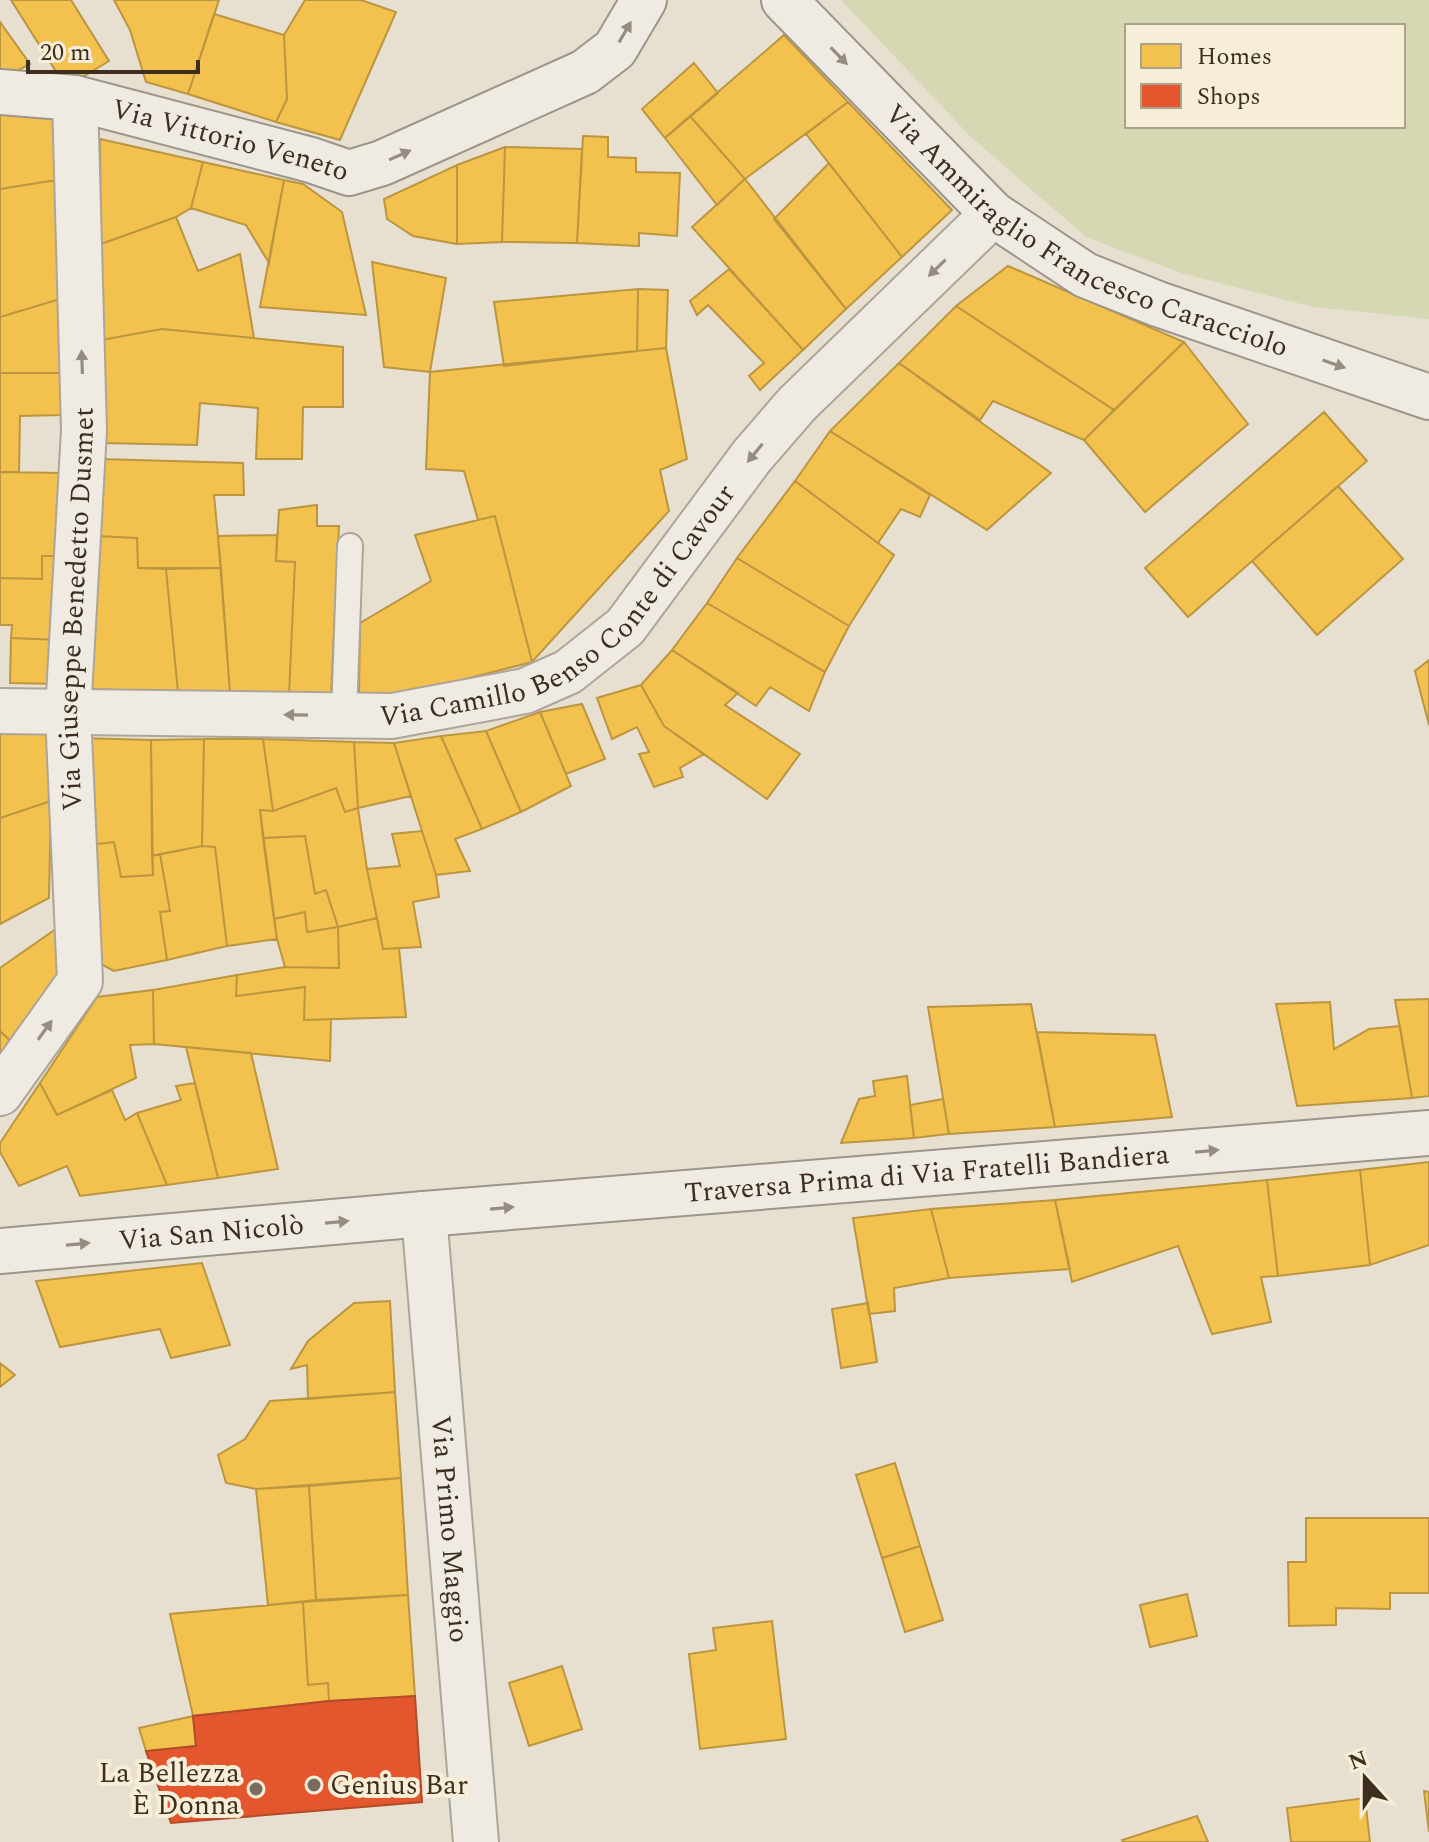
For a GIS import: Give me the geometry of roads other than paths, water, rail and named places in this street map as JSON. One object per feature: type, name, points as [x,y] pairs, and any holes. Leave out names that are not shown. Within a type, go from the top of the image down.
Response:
[{"type":"street","name":"Via Vittorio Veneto","points":[[0,92],[75,98],[311,160],[349,173],[382,163],[585,72],[615,49],[644,0]]},
{"type":"street","name":"Via Ammiraglio Francesco Caracciolo","points":[[784,0],[993,214],[1085,275],[1158,304],[1429,397]]},
{"type":"street","name":"Via Giuseppe Benedetto Dusmet","points":[[0,1093],[80,981],[68,713],[84,430],[75,98]]},
{"type":"street","name":"Via Camillo Benso Conte di Cavour","points":[[0,711],[392,716],[525,691],[568,672],[625,627],[752,456],[797,404],[993,214]]},
{"type":"street","name":"Traversa Prima di Via Fratelli Bandiera","points":[[424,1214],[1429,1133]]},
{"type":"street","name":"Via San Nicolò","points":[[0,1251],[424,1214]]},
{"type":"street","name":"Via Primo Maggio","points":[[424,1214],[476,1842]]},
{"type":"lane","points":[[344,716],[350,546]]},
{"type":"place","name":"Genius Bar","points":[[314,1785]]},
{"type":"place","name":"La Bellezza È Donna","points":[[256,1789]]}]
